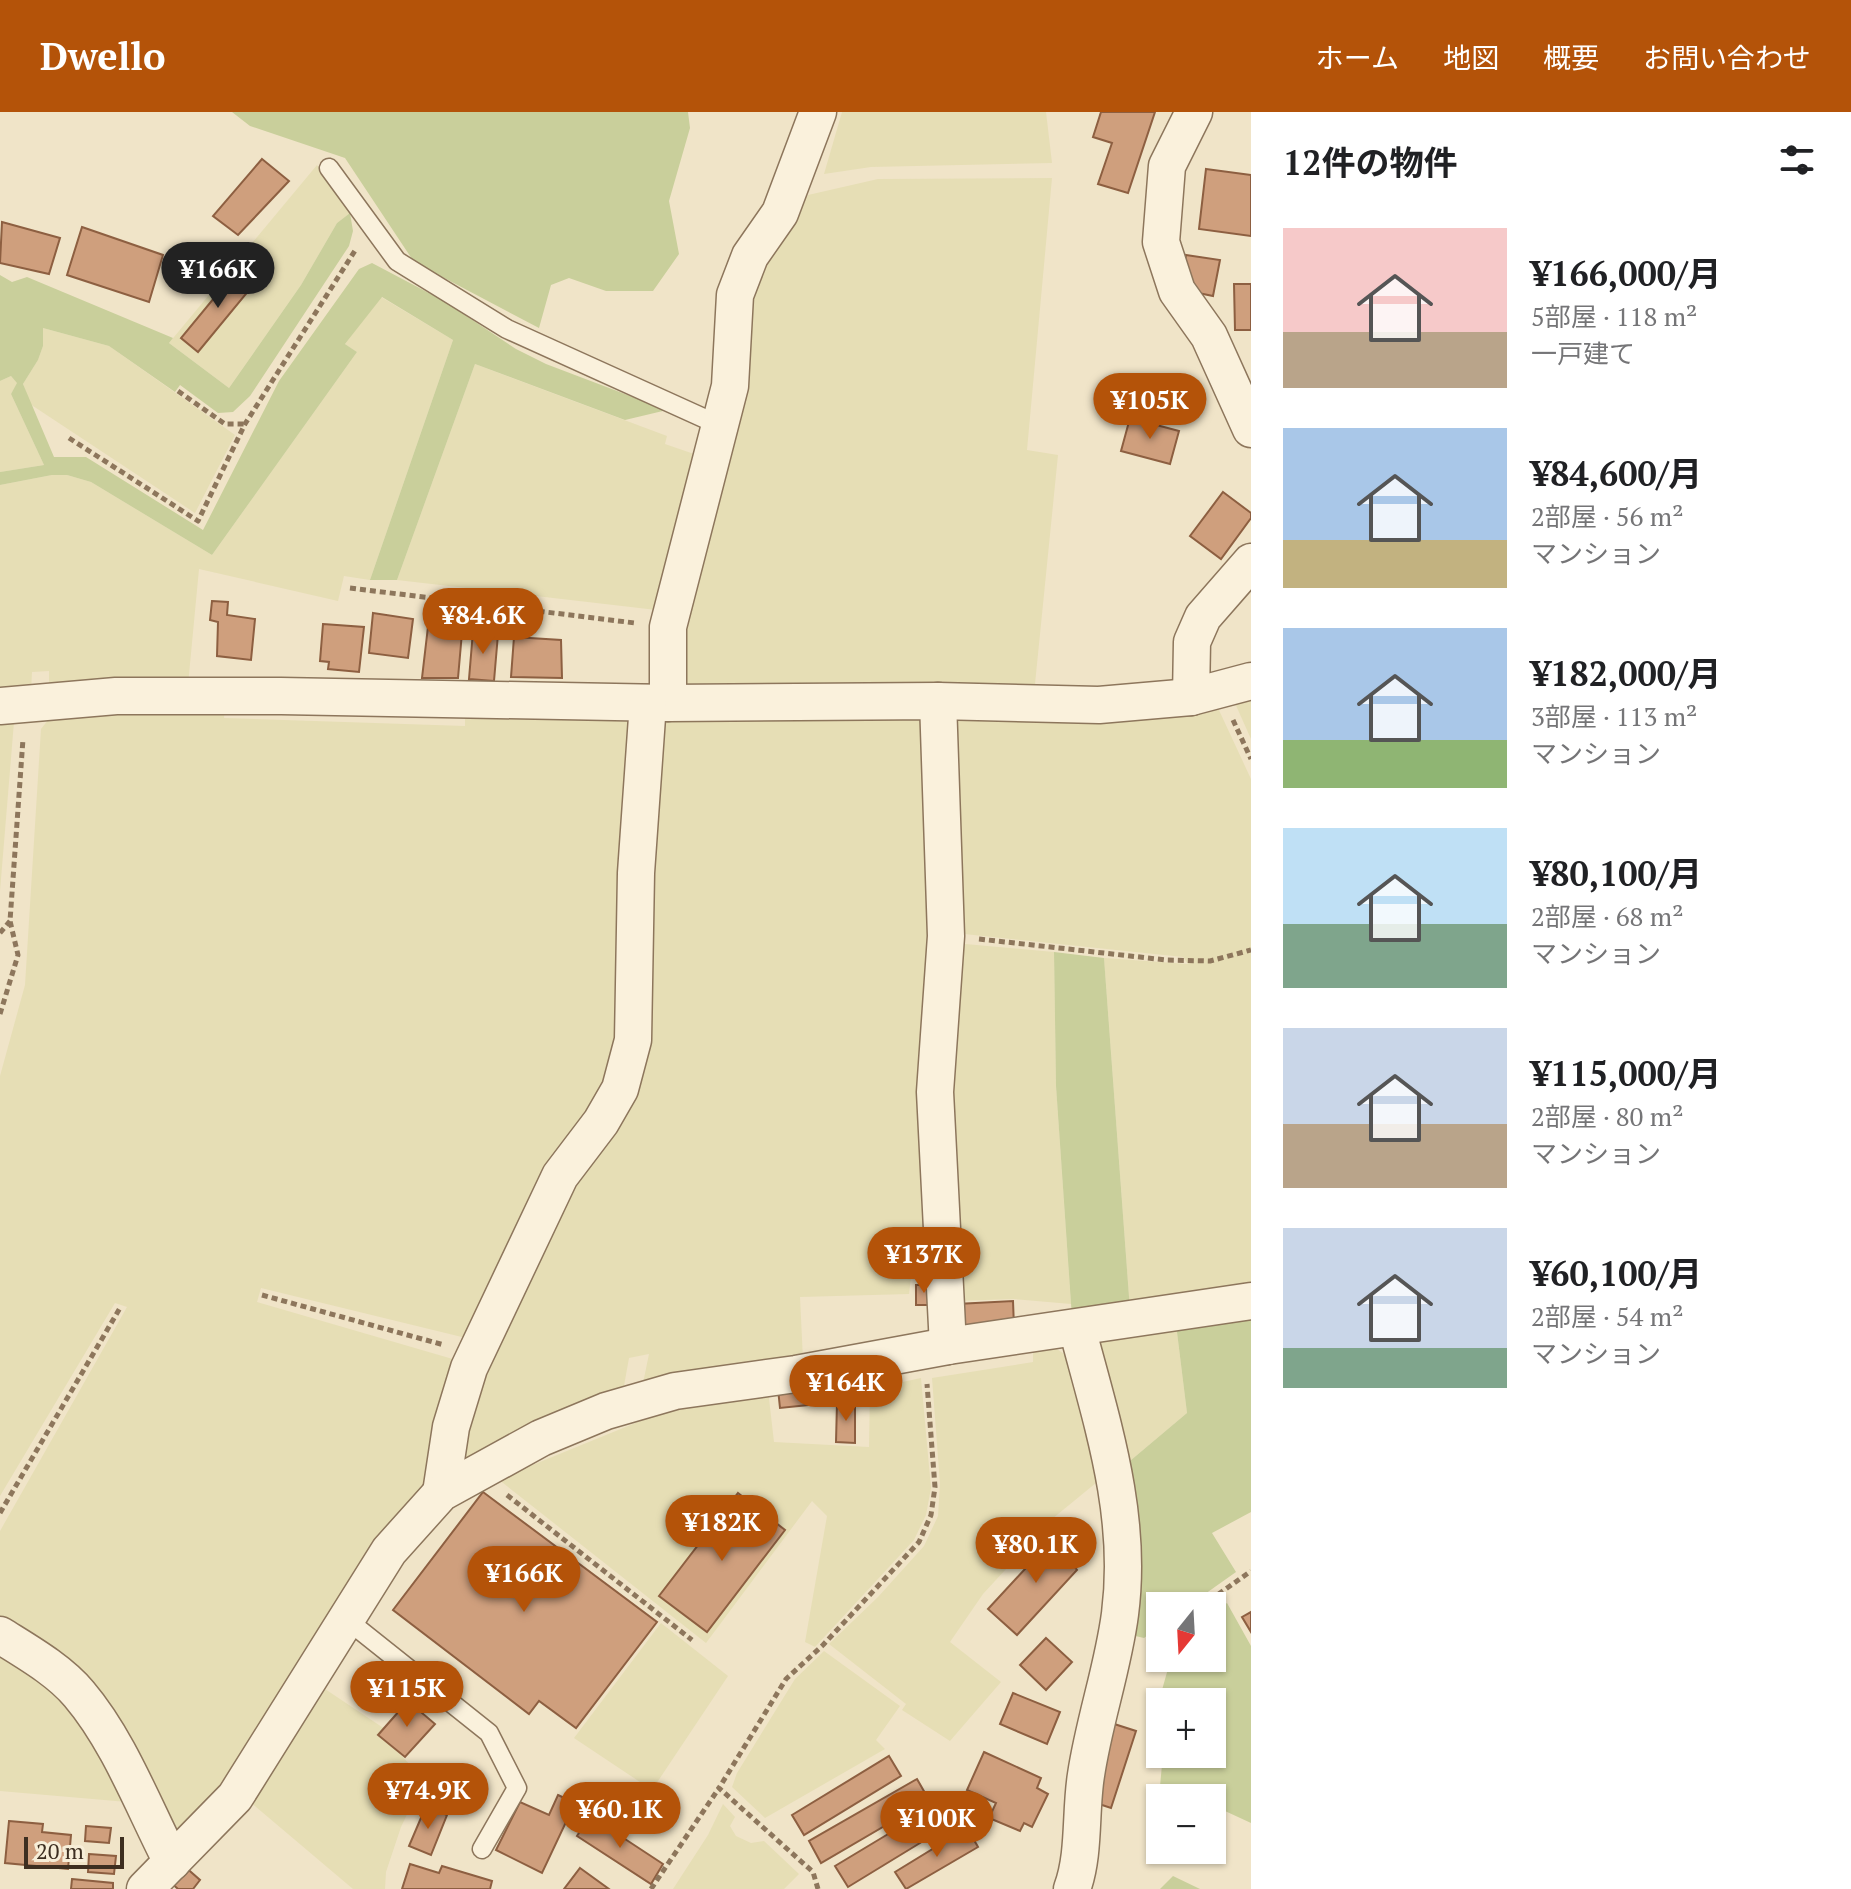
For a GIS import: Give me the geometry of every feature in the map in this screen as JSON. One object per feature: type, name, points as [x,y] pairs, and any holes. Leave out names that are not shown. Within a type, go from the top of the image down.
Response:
[{"type":"street","points":[[441,1493],[451,1427],[469,1368],[560,1176],[601,1122],[620,1089],[633,1040],[636,873],[668,627],[730,386],[735,295],[750,256],[780,213],[818,112]]},
{"type":"street","points":[[1194,112],[1167,166],[1161,242],[1177,291],[1209,336],[1251,429]]},
{"type":"street","points":[[1191,697],[1192,642],[1203,617],[1251,562]]},
{"type":"street","points":[[13,704],[116,696],[281,696],[658,703],[938,701],[1099,705],[1191,697],[1251,681]]},
{"type":"street","points":[[937,1359],[935,1092],[946,936],[938,701]]},
{"type":"street","points":[[0,1635],[36,1658],[78,1692],[105,1730],[155,1881],[235,1797],[389,1551],[441,1493],[478,1472],[554,1432],[606,1411],[675,1391],[937,1359],[1077,1328],[1251,1301]]},
{"type":"street","points":[[1072,1889],[1079,1859],[1086,1773],[1120,1616],[1123,1573],[1123,1527],[1114,1469],[1077,1328]]},
{"type":"lane","points":[[329,168],[397,261],[507,329],[719,425]]},
{"type":"lane","points":[[346,1619],[489,1733],[517,1788],[482,1849]]},
{"type":"path","points":[[69,438],[198,521],[245,424],[372,224]]},
{"type":"path","points":[[178,391],[225,424],[245,424]]},
{"type":"path","points":[[350,588],[668,627]]},
{"type":"path","points":[[0,1014],[18,955],[10,921],[13,704]]},
{"type":"path","points":[[0,933],[10,921]]},
{"type":"path","points":[[946,936],[1166,960],[1210,961],[1251,950]]},
{"type":"path","points":[[262,1295],[476,1354]]},
{"type":"path","points":[[0,1513],[120,1308]]},
{"type":"path","points":[[651,1889],[719,1788],[786,1679],[832,1636],[919,1542],[931,1515],[935,1487],[937,1359]]},
{"type":"path","points":[[478,1472],[692,1640]]},
{"type":"path","points":[[1222,1592],[1251,1571]]},
{"type":"path","points":[[719,1788],[813,1872],[818,1889]]},
{"type":"shaded area","points":[[842,112],[1046,112],[1052,163],[871,167],[824,174]]},
{"type":"shaded area","points":[[317,165],[350,213],[337,223],[301,285],[229,388],[169,343]]},
{"type":"shaded area","points":[[1052,178],[1027,450],[1058,455],[1034,694],[679,690],[676,642],[760,268],[808,195],[878,179]]},
{"type":"shaded area","points":[[381,297],[453,340],[370,580],[344,576],[338,601],[199,569],[188,685],[49,689],[49,671],[32,672],[31,692],[0,694],[0,485],[52,475],[67,475],[91,482],[212,555],[357,352],[345,344]]},
{"type":"shaded area","points":[[43,328],[109,346],[235,435],[195,513],[30,404],[23,384],[43,346]]},
{"type":"shaded area","points":[[475,364],[667,436],[665,444],[694,454],[698,446],[665,611],[397,580]]},
{"type":"shaded area","points":[[11,376],[18,383],[11,394],[44,465],[0,472],[0,381]]},
{"type":"shaded area","points":[[1251,697],[1251,739],[1234,701]]},
{"type":"shaded area","points":[[225,705],[224,718],[465,726],[465,712],[621,715],[637,727],[615,1075],[470,1339],[261,1288],[257,1302],[463,1362],[430,1493],[241,1769],[180,1838],[0,1622],[0,1531],[127,1307],[115,1303],[0,1496],[0,1076],[25,985],[41,729],[56,710]]},
{"type":"shaded area","points":[[954,708],[1218,708],[1251,779],[1251,1293],[1130,1310],[1104,958],[1188,964],[1183,957],[955,933]]},
{"type":"shaded area","points":[[915,711],[926,720],[932,1276],[911,1277],[909,1294],[800,1297],[803,1360],[642,1388],[649,1354],[629,1358],[622,1397],[461,1472],[475,1390],[571,1183],[623,1101],[655,729],[669,716]]},
{"type":"shaded area","points":[[14,722],[0,891],[0,723]]},
{"type":"shaded area","points":[[954,943],[1054,952],[1056,1086],[1071,1304],[1014,1299],[955,1301],[946,1121]]},
{"type":"shaded area","points":[[1176,1324],[1187,1413],[1124,1466],[1096,1349],[1105,1334]]},
{"type":"shaded area","points":[[1051,1345],[1070,1358],[1102,1478],[1052,1519],[983,1594],[950,1642],[1001,1682],[950,1741],[902,1710],[906,1704],[829,1644],[878,1597],[924,1546],[938,1516],[940,1484],[932,1378],[1033,1362],[1033,1346]]},
{"type":"shaded area","points":[[921,1378],[931,1488],[926,1515],[914,1540],[815,1647],[805,1642],[827,1516],[812,1501],[706,1643],[498,1479],[677,1406],[768,1390],[774,1442],[869,1447],[870,1389]]},
{"type":"shaded area","points":[[661,1623],[728,1676],[652,1790],[574,1738]]},
{"type":"shaded area","points":[[0,1651],[62,1700],[90,1732],[127,1802],[0,1791]]},
{"type":"shaded area","points":[[824,1651],[900,1706],[876,1740],[885,1749],[765,1818],[732,1787],[737,1773],[795,1679]]},
{"type":"shaded area","points":[[319,1685],[385,1729],[382,1736],[424,1779],[401,1827],[386,1872],[385,1889],[353,1889],[249,1801]]},
{"type":"shaded area","points":[[723,1804],[735,1817],[730,1826],[736,1836],[751,1843],[764,1841],[799,1874],[784,1889],[673,1889],[708,1835]]},
{"type":"green space","points":[[232,112],[688,112],[690,128],[669,201],[679,254],[653,291],[606,291],[569,278],[551,285],[539,328],[414,262],[345,158],[250,126]]},
{"type":"green space","points":[[350,213],[353,231],[349,246],[250,396],[233,412],[218,413],[180,385],[175,392],[109,346],[43,328],[43,346],[38,360],[23,384],[54,457],[86,457],[203,530],[279,381],[359,269],[372,263],[444,301],[516,349],[546,364],[667,410],[625,420],[475,364],[397,580],[370,580],[453,340],[382,297],[345,344],[357,352],[212,555],[91,482],[67,475],[52,475],[0,485],[0,472],[44,465],[11,394],[17,383],[11,376],[0,381],[0,275],[12,282],[27,277],[173,338],[169,343],[229,388],[301,285],[337,223]]},
{"type":"green space","points":[[1054,952],[1104,958],[1130,1310],[1072,1318],[1056,1086]]},
{"type":"green space","points":[[1251,1309],[1251,1512],[1212,1533],[1236,1572],[1208,1592],[1146,1592],[1144,1638],[1131,1635],[1124,1466],[1187,1413],[1176,1324]]},
{"type":"green space","points":[[1226,1604],[1251,1646],[1251,1823],[1226,1811],[1226,1784],[1160,1784],[1162,1768],[1226,1768],[1226,1688],[1163,1688],[1167,1672],[1226,1672]]},
{"type":"green space","points":[[1173,1876],[1200,1889],[1160,1889]]},
{"type":"building","points":[[1101,112],[1155,112],[1128,193],[1098,184],[1112,143],[1093,137]]},
{"type":"building","points":[[262,159],[289,181],[238,235],[213,216]]},
{"type":"building","points":[[1206,169],[1251,175],[1251,236],[1199,229]]},
{"type":"building","points":[[2,222],[60,238],[49,274],[0,263]]},
{"type":"building","points":[[82,227],[163,255],[149,302],[67,275]]},
{"type":"building","points":[[1186,255],[1220,260],[1213,296],[1179,289]]},
{"type":"building","points":[[238,269],[255,283],[198,352],[181,338]]},
{"type":"building","points":[[1234,284],[1251,284],[1251,330],[1235,330]]},
{"type":"building","points":[[1130,418],[1179,431],[1170,464],[1121,451]]},
{"type":"building","points":[[1223,492],[1251,513],[1251,518],[1221,559],[1190,536]]},
{"type":"building","points":[[212,601],[228,602],[227,615],[255,619],[251,660],[217,656],[218,622],[210,620]]},
{"type":"building","points":[[373,613],[413,619],[408,658],[369,653]]},
{"type":"building","points":[[429,618],[463,621],[458,678],[422,678]]},
{"type":"building","points":[[323,624],[364,627],[359,672],[328,669],[329,662],[320,661]]},
{"type":"building","points":[[473,631],[498,634],[494,681],[469,679]]},
{"type":"building","points":[[514,637],[561,640],[562,678],[511,677]]},
{"type":"building","points":[[916,1285],[933,1285],[933,1305],[916,1305]]},
{"type":"building","points":[[1013,1301],[1014,1327],[959,1330],[957,1304]]},
{"type":"building","points":[[816,1385],[818,1404],[780,1408],[778,1389]]},
{"type":"building","points":[[837,1403],[855,1403],[855,1443],[836,1442]]},
{"type":"building","points":[[483,1492],[657,1622],[576,1728],[539,1701],[529,1714],[393,1610]]},
{"type":"building","points":[[738,1493],[785,1530],[707,1632],[659,1596]]},
{"type":"building","points":[[1061,1530],[1075,1546],[1066,1555],[1077,1570],[1017,1635],[988,1609]]},
{"type":"building","points":[[1251,1612],[1251,1632],[1242,1617]]},
{"type":"building","points":[[1046,1638],[1072,1662],[1046,1690],[1020,1665]]},
{"type":"building","points":[[1013,1693],[1060,1712],[1047,1744],[1000,1724]]},
{"type":"building","points":[[408,1701],[435,1724],[405,1757],[378,1735]]},
{"type":"building","points":[[1108,1722],[1136,1731],[1111,1808],[1093,1802]]},
{"type":"building","points":[[984,1752],[1041,1778],[1037,1788],[1048,1794],[1032,1827],[1024,1823],[1020,1831],[989,1818],[996,1803],[967,1790]]},
{"type":"building","points":[[889,1756],[901,1776],[804,1835],[792,1815]]},
{"type":"building","points":[[917,1779],[929,1800],[821,1863],[809,1841]]},
{"type":"building","points":[[558,1795],[575,1803],[542,1873],[496,1850],[520,1802],[549,1815]]},
{"type":"building","points":[[943,1801],[956,1821],[848,1887],[835,1866]]},
{"type":"building","points":[[426,1806],[447,1815],[431,1855],[409,1846]]},
{"type":"building","points":[[590,1816],[663,1864],[651,1884],[577,1836]]},
{"type":"building","points":[[9,1821],[43,1824],[42,1832],[71,1835],[68,1869],[5,1863]]},
{"type":"building","points":[[86,1826],[111,1828],[109,1843],[85,1841]]},
{"type":"building","points":[[967,1828],[978,1847],[906,1889],[895,1872]]},
{"type":"building","points":[[89,1854],[116,1856],[114,1874],[88,1872]]},
{"type":"building","points":[[410,1864],[439,1873],[442,1866],[492,1881],[490,1889],[402,1889]]},
{"type":"building","points":[[183,1865],[200,1880],[193,1889],[178,1889],[169,1881]]},
{"type":"building","points":[[580,1868],[609,1889],[564,1889]]},
{"type":"building","points":[[72,1879],[113,1883],[113,1889],[71,1889]]}]
